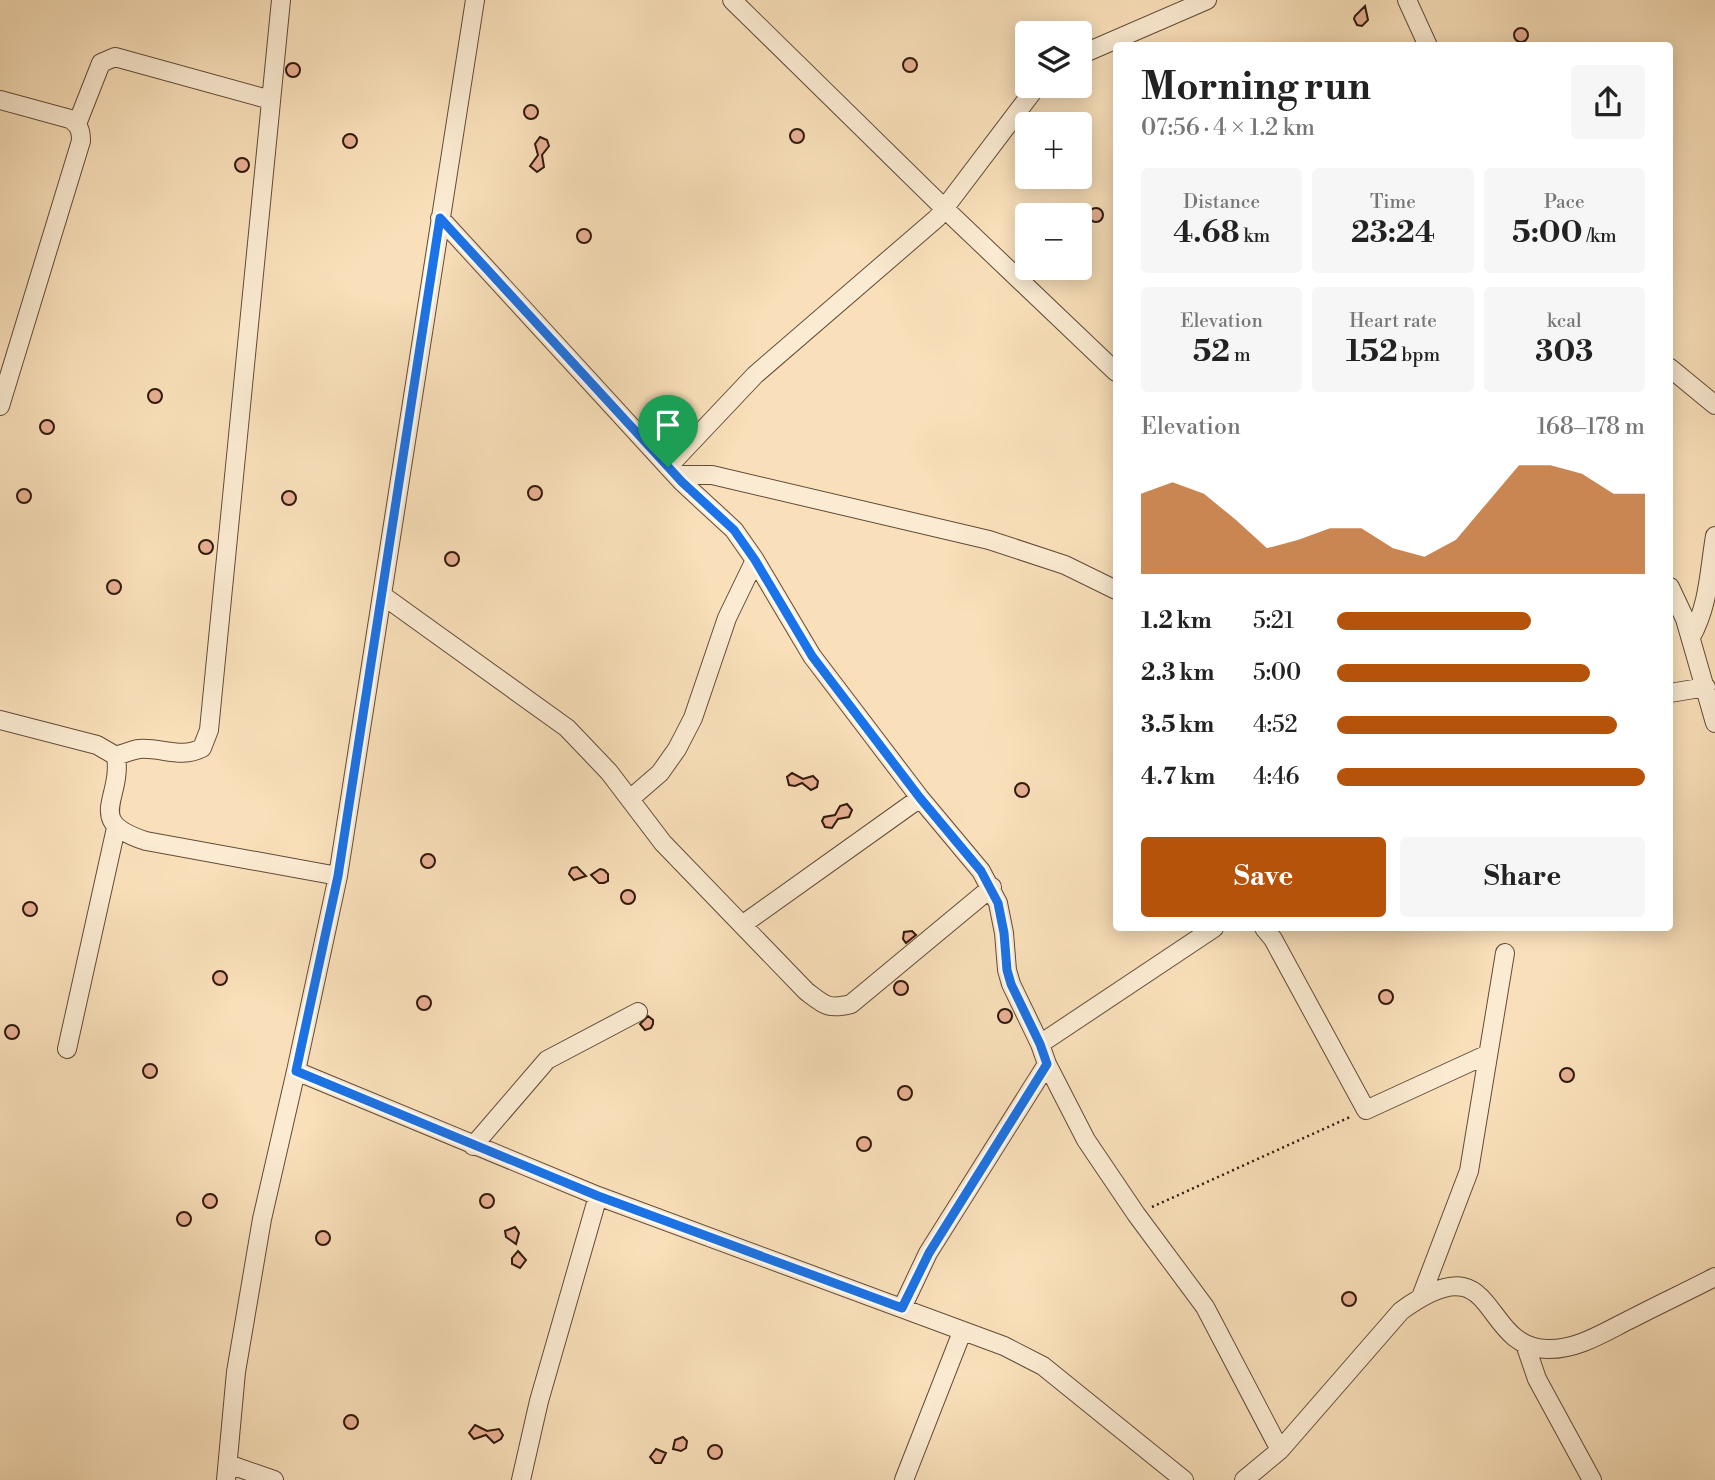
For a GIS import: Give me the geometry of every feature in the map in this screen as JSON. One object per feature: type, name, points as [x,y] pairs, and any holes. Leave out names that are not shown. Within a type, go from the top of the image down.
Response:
[{"type":"street","points":[[0,720],[97,745],[116,756],[139,749],[194,753],[206,742],[281,0]]},
{"type":"street","points":[[274,1480],[227,1472],[236,1372],[258,1245],[338,876],[475,0]]},
{"type":"street","points":[[732,0],[1113,369]]},
{"type":"street","points":[[1092,50],[1208,0]]},
{"type":"street","points":[[1407,0],[1426,42]]},
{"type":"street","points":[[0,406],[81,141],[78,124],[101,63],[114,57],[271,100]]},
{"type":"street","points":[[672,471],[755,375],[922,233],[945,209],[1028,98]]},
{"type":"street","points":[[0,100],[64,117],[78,124]]},
{"type":"street","points":[[440,218],[672,471],[734,530],[812,656],[992,887],[1004,933],[1009,977],[1047,1064],[1086,1140],[1136,1214],[1205,1307],[1280,1450]]},
{"type":"street","points":[[1673,370],[1715,404]]},
{"type":"street","points":[[672,471],[712,475],[989,540],[1065,565],[1113,589]]},
{"type":"street","points":[[1691,636],[1701,619],[1706,600],[1715,536]]},
{"type":"street","points":[[630,799],[660,773],[677,749],[693,718],[727,618],[755,560]]},
{"type":"street","points":[[1673,593],[1691,636],[1715,723]]},
{"type":"street","points":[[382,595],[568,728],[608,772],[663,843],[806,991],[824,1005],[835,1008],[851,1004],[992,887]]},
{"type":"street","points":[[1673,692],[1706,687]]},
{"type":"street","points":[[67,1049],[116,828],[110,813],[118,766],[116,756]]},
{"type":"street","points":[[742,925],[920,798]]},
{"type":"street","points":[[116,828],[146,841],[338,876]]},
{"type":"street","points":[[1040,1044],[1210,931]]},
{"type":"street","points":[[1266,931],[1366,1110],[1488,1055]]},
{"type":"street","points":[[1421,1297],[1469,1171],[1504,953]]},
{"type":"street","points":[[473,1146],[547,1060],[638,1012]]},
{"type":"street","points":[[902,1308],[929,1253],[1047,1064]]},
{"type":"street","points":[[296,1071],[598,1196],[1004,1346],[1043,1366],[1184,1480]]},
{"type":"street","points":[[521,1480],[539,1401],[598,1196]]},
{"type":"street","points":[[1244,1480],[1280,1450],[1401,1311],[1421,1297],[1456,1284],[1467,1287],[1479,1296],[1517,1339],[1525,1344],[1552,1349],[1585,1342],[1715,1277]]},
{"type":"street","points":[[904,1480],[961,1332]]},
{"type":"street","points":[[1525,1344],[1537,1379],[1592,1480]]},
{"type":"path","points":[[1136,1214],[1366,1110]]},
{"type":"building","points":[[1365,6],[1368,20],[1362,26],[1357,25],[1355,16]]},
{"type":"building","points":[[1521,28],[1526,30],[1526,40],[1521,42],[1516,40],[1514,35],[1516,30]]},
{"type":"building","points":[[910,58],[915,60],[915,70],[910,72],[905,70],[903,65],[905,60]]},
{"type":"building","points":[[293,63],[298,65],[298,75],[293,77],[288,75],[286,70],[288,65]]},
{"type":"building","points":[[531,105],[536,107],[536,117],[531,119],[526,117],[524,112],[526,107]]},
{"type":"building","points":[[797,129],[802,131],[802,141],[797,143],[792,141],[790,136],[792,131]]},
{"type":"building","points":[[350,134],[355,136],[355,146],[350,148],[345,146],[343,141],[345,136]]},
{"type":"building","points":[[540,137],[547,140],[549,146],[542,155],[544,167],[537,172],[530,166],[538,155],[535,144]]},
{"type":"building","points":[[242,158],[247,160],[247,170],[242,172],[237,170],[235,165],[237,160]]},
{"type":"building","points":[[1096,208],[1102,212],[1101,220],[1092,220],[1092,210]]},
{"type":"building","points":[[584,229],[589,231],[589,241],[584,243],[579,241],[577,236],[579,231]]},
{"type":"building","points":[[155,389],[160,391],[160,401],[155,403],[150,401],[148,396],[150,391]]},
{"type":"building","points":[[47,420],[52,422],[52,432],[47,434],[42,432],[40,427],[42,422]]},
{"type":"building","points":[[535,486],[540,488],[540,498],[535,500],[530,498],[528,493],[530,488]]},
{"type":"building","points":[[24,489],[29,491],[29,501],[24,503],[19,501],[17,496],[19,491]]},
{"type":"building","points":[[289,491],[294,493],[294,503],[289,505],[284,503],[282,498],[284,493]]},
{"type":"building","points":[[206,540],[211,542],[211,552],[206,554],[201,552],[199,547],[201,542]]},
{"type":"building","points":[[452,552],[457,554],[457,564],[452,566],[447,564],[445,559],[447,554]]},
{"type":"building","points":[[114,580],[119,582],[119,592],[114,594],[109,592],[107,587],[109,582]]},
{"type":"building","points":[[792,773],[803,779],[813,776],[818,781],[817,787],[811,790],[802,783],[789,785],[787,777]]},
{"type":"building","points":[[1022,783],[1027,785],[1027,795],[1022,797],[1017,795],[1015,790],[1017,785]]},
{"type":"building","points":[[847,804],[852,810],[849,817],[838,819],[832,828],[825,827],[822,821],[824,817],[835,815],[840,806]]},
{"type":"building","points":[[428,854],[433,856],[433,866],[428,868],[423,866],[421,861],[423,856]]},
{"type":"building","points":[[577,867],[586,876],[574,880],[569,874],[572,868]]},
{"type":"building","points":[[600,869],[608,874],[608,881],[604,883],[599,883],[591,875]]},
{"type":"building","points":[[628,890],[633,892],[633,902],[628,904],[623,902],[621,897],[623,892]]},
{"type":"building","points":[[30,902],[35,904],[35,914],[30,916],[25,914],[23,909],[25,904]]},
{"type":"building","points":[[912,931],[916,935],[906,943],[903,939],[904,932]]},
{"type":"building","points":[[220,971],[225,973],[225,983],[220,985],[215,983],[213,978],[215,973]]},
{"type":"building","points":[[901,981],[906,983],[906,993],[901,995],[896,993],[894,988],[896,983]]},
{"type":"building","points":[[1386,990],[1391,992],[1391,1002],[1386,1004],[1381,1002],[1379,997],[1381,992]]},
{"type":"building","points":[[424,996],[429,998],[429,1008],[424,1010],[419,1008],[417,1003],[419,998]]},
{"type":"building","points":[[1005,1009],[1010,1011],[1010,1021],[1005,1023],[1000,1021],[998,1016],[1000,1011]]},
{"type":"building","points":[[648,1016],[653,1020],[653,1024],[645,1030],[640,1024]]},
{"type":"building","points":[[12,1025],[17,1027],[17,1037],[12,1039],[7,1037],[5,1032],[7,1027]]},
{"type":"building","points":[[150,1064],[155,1066],[155,1076],[150,1078],[145,1076],[143,1071],[145,1066]]},
{"type":"building","points":[[1567,1068],[1572,1070],[1572,1080],[1567,1082],[1562,1080],[1560,1075],[1562,1070]]},
{"type":"building","points":[[905,1086],[910,1088],[910,1098],[905,1100],[900,1098],[898,1093],[900,1088]]},
{"type":"building","points":[[864,1137],[869,1139],[869,1149],[864,1151],[859,1149],[857,1144],[859,1139]]},
{"type":"building","points":[[210,1194],[215,1196],[215,1206],[210,1208],[205,1206],[203,1201],[205,1196]]},
{"type":"building","points":[[487,1194],[492,1196],[492,1206],[487,1208],[482,1206],[480,1201],[482,1196]]},
{"type":"building","points":[[184,1212],[189,1214],[189,1224],[184,1226],[179,1224],[177,1219],[179,1214]]},
{"type":"building","points":[[515,1227],[519,1233],[516,1244],[506,1237],[505,1231]]},
{"type":"building","points":[[323,1231],[328,1233],[328,1243],[323,1245],[318,1243],[316,1238],[318,1233]]},
{"type":"building","points":[[518,1251],[526,1260],[520,1268],[512,1264],[512,1258]]},
{"type":"building","points":[[1349,1292],[1354,1294],[1354,1304],[1349,1306],[1344,1304],[1342,1299],[1344,1294]]},
{"type":"building","points":[[351,1415],[356,1417],[356,1427],[351,1429],[346,1427],[344,1422],[346,1417]]},
{"type":"building","points":[[475,1425],[487,1431],[499,1429],[503,1435],[494,1443],[486,1435],[474,1439],[469,1433]]},
{"type":"building","points":[[683,1437],[687,1441],[686,1448],[681,1451],[673,1449],[675,1440]]},
{"type":"building","points":[[715,1445],[720,1447],[720,1457],[715,1459],[710,1457],[708,1452],[710,1447]]},
{"type":"building","points":[[656,1449],[666,1453],[661,1463],[655,1463],[650,1457]]},
{"type":"route","points":[[440,218],[668,467],[734,530],[785,608],[812,656],[992,887],[1004,933],[1011,984],[1047,1064],[929,1253],[902,1308],[598,1196],[296,1071],[338,876],[440,218]]}]
